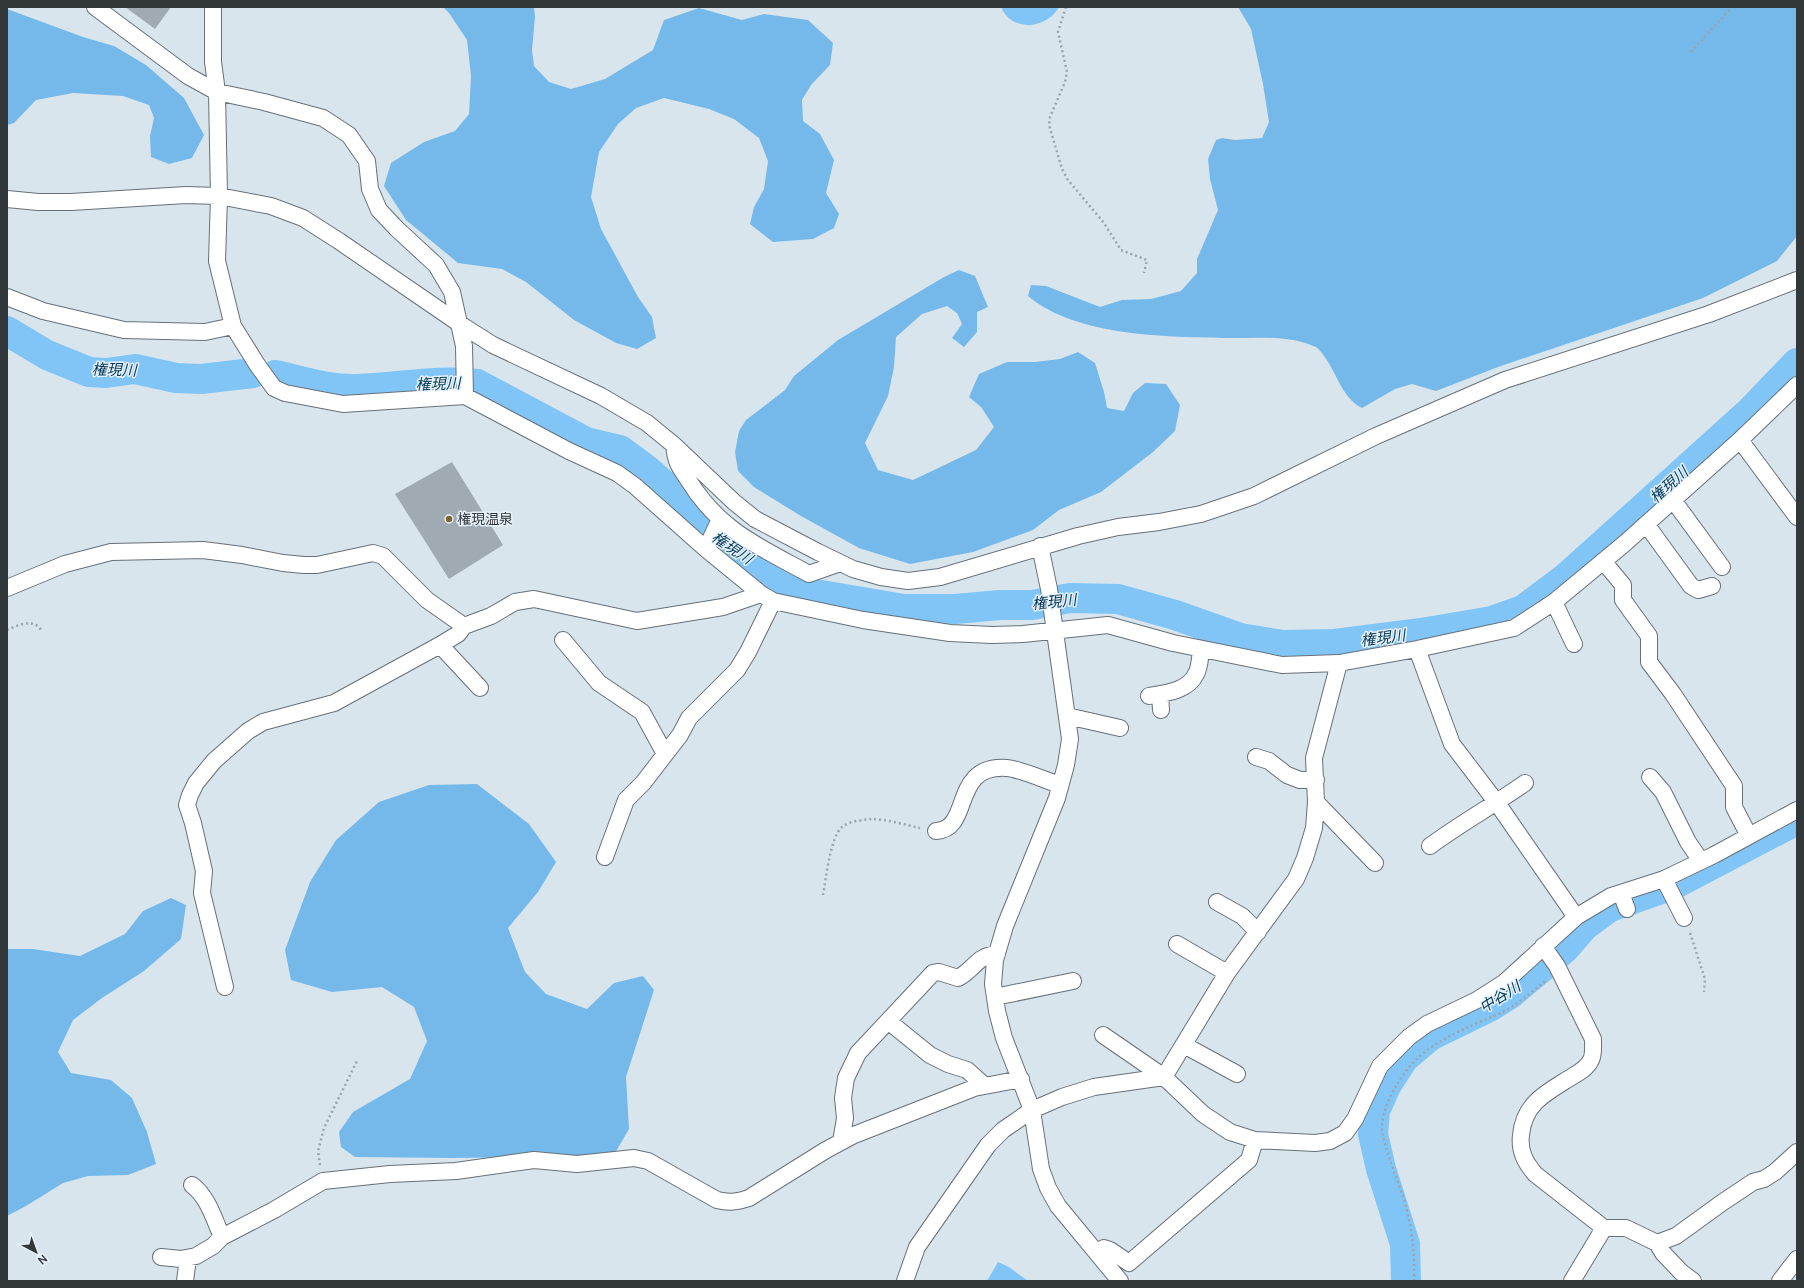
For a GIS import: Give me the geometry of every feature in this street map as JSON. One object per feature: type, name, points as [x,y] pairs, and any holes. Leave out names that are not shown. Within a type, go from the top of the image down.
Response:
[{"type":"street","points":[[95,7],[188,76],[217,92],[264,102],[323,118],[349,135],[367,161],[370,189],[379,210],[436,265],[452,292],[464,346],[465,386]]},
{"type":"street","points":[[213,7],[213,62],[217,92],[219,196],[217,261],[233,326],[258,366],[274,388],[285,393],[343,404],[465,386],[569,451],[617,473],[708,545],[767,598]]},
{"type":"street","points":[[7,199],[38,202],[71,202],[186,195],[219,196],[271,206],[303,218],[346,245],[493,345],[601,396],[647,423],[674,445],[734,502],[755,519],[840,563],[881,577],[908,581],[940,577],[1040,546],[1118,527],[1159,522],[1201,514],[1254,496],[1376,436],[1505,380],[1709,314],[1797,280]]},
{"type":"street","points":[[7,297],[43,311],[124,330],[205,332],[233,326]]},
{"type":"street","points":[[225,987],[202,893],[204,871],[193,823],[187,805],[196,783],[204,771],[248,731],[262,722],[334,702],[440,645],[458,634],[464,626],[491,616],[515,602],[534,599],[637,621],[767,598],[863,620],[950,633],[992,635],[1054,624],[1108,625],[1201,649],[1282,665],[1339,663],[1417,649],[1514,628],[1554,602],[1604,561],[1740,440],[1797,385]]},
{"type":"street","points":[[1740,440],[1797,517]]},
{"type":"street","points":[[674,445],[675,460],[719,523],[809,574],[840,563]]},
{"type":"street","points":[[1673,500],[1722,567]]},
{"type":"street","points":[[708,545],[719,523]]},
{"type":"street","points":[[1646,524],[1691,586],[1698,590],[1712,586]]},
{"type":"street","points":[[1040,546],[1049,589],[1070,739],[1066,765],[1060,785],[1006,926],[997,954],[993,984],[1004,1038],[1032,1110],[1041,1169],[1048,1188],[1058,1206],[1120,1281]]},
{"type":"street","points":[[7,588],[65,564],[111,552],[203,550],[304,565],[373,553],[383,556],[427,600],[464,626]]},
{"type":"street","points":[[1604,561],[1622,585],[1623,600],[1648,636],[1649,662],[1673,694],[1734,786],[1734,807],[1749,836]]},
{"type":"street","points":[[605,857],[626,800],[643,783],[680,735],[689,718],[737,670],[748,652],[767,598]]},
{"type":"street","points":[[1554,602],[1574,644]]},
{"type":"street","points":[[563,640],[599,683],[642,712],[665,754]]},
{"type":"street","points":[[440,645],[480,688]]},
{"type":"street","points":[[1161,710],[1155,695],[1180,689],[1191,682],[1197,673],[1201,649]]},
{"type":"street","points":[[1417,649],[1452,744],[1497,803],[1576,918]]},
{"type":"street","points":[[905,1281],[918,1247],[988,1146],[1003,1130],[1032,1110],[1062,1097],[1094,1087],[1164,1077],[1227,973],[1296,879],[1305,858],[1314,828],[1316,780],[1314,758],[1339,663]]},
{"type":"street","points":[[1067,716],[1120,728]]},
{"type":"street","points":[[1256,757],[1269,761],[1287,775],[1300,780],[1316,780]]},
{"type":"street","points":[[936,831],[945,830],[951,826],[958,816],[964,794],[980,773],[992,769],[1008,768],[1060,785]]},
{"type":"street","points":[[1650,777],[1663,792],[1688,842],[1701,861]]},
{"type":"street","points":[[1430,846],[1525,783]]},
{"type":"street","points":[[1316,802],[1375,863]]},
{"type":"street","points":[[1103,1035],[1164,1077],[1203,1114],[1230,1132],[1255,1140],[1315,1143],[1330,1141],[1345,1133],[1355,1119],[1380,1066],[1409,1037],[1427,1024],[1493,991],[1545,949],[1576,918],[1611,896],[1624,900],[1797,810]]},
{"type":"street","points":[[1664,879],[1684,918]]},
{"type":"street","points":[[1217,902],[1242,916],[1258,932]]},
{"type":"street","points":[[1177,944],[1227,973]]},
{"type":"street","points":[[1545,949],[1558,968],[1593,1039],[1593,1051],[1591,1061],[1584,1070],[1550,1091],[1537,1101],[1527,1112],[1523,1122],[1521,1137],[1525,1163],[1535,1174],[1604,1228],[1626,1228],[1657,1243],[1663,1253],[1693,1281]]},
{"type":"street","points":[[841,1142],[845,1118],[843,1098],[846,1078],[858,1053],[933,973],[939,972],[958,978],[965,974],[986,955],[997,954]]},
{"type":"street","points":[[995,997],[1073,981]]},
{"type":"street","points":[[888,1020],[930,1055],[948,1064],[966,1070],[985,1086]]},
{"type":"street","points":[[1184,1045],[1237,1074]]},
{"type":"street","points":[[161,1257],[181,1259],[196,1256],[213,1246],[222,1237],[323,1181],[390,1174],[456,1171],[534,1160],[577,1164],[634,1158],[648,1161],[717,1200],[739,1202],[755,1194],[841,1142],[974,1088],[1021,1079]]},
{"type":"street","points":[[1097,1252],[1104,1248],[1110,1250],[1129,1263],[1249,1160],[1255,1140]]},
{"type":"street","points":[[1657,1243],[1676,1236],[1753,1182],[1764,1179],[1775,1172],[1797,1152]]},
{"type":"street","points":[[192,1185],[200,1191],[205,1199],[222,1237]]},
{"type":"street","points":[[1572,1281],[1604,1228]]},
{"type":"street","points":[[184,1281],[188,1258]]},
{"type":"street","points":[[1780,1281],[1797,1259]]},
{"type":"path","points":[[1066,7],[1058,32],[1067,72],[1065,82],[1050,118],[1050,125],[1062,169],[1068,180],[1104,223],[1121,250],[1147,260],[1144,273]]},
{"type":"path","points":[[1691,52],[1732,7]]},
{"type":"path","points":[[7,630],[18,625],[33,623],[38,625],[41,630]]},
{"type":"path","points":[[823,895],[827,870],[836,836],[842,828],[851,822],[873,819],[936,831]]},
{"type":"path","points":[[1684,918],[1705,978],[1704,992]]},
{"type":"path","points":[[1414,1281],[1413,1242],[1405,1204],[1390,1165],[1382,1134],[1388,1101],[1396,1085],[1421,1054],[1436,1043],[1459,1031],[1510,1008],[1558,968]]},
{"type":"path","points":[[323,1181],[318,1151],[324,1128],[358,1058]]},
{"type":"shaded area","points":[[443,7],[534,7],[535,17],[532,50],[534,66],[549,82],[571,89],[605,79],[653,50],[664,20],[699,8],[742,20],[764,14],[808,20],[833,43],[830,65],[811,85],[802,100],[803,121],[820,134],[834,160],[826,193],[839,214],[834,228],[813,239],[773,242],[750,224],[754,207],[764,189],[768,161],[759,138],[734,119],[709,109],[664,98],[636,108],[618,124],[599,152],[591,197],[601,229],[638,297],[652,317],[656,338],[637,349],[616,343],[574,320],[526,282],[502,269],[458,263],[406,220],[384,186],[391,163],[424,142],[455,131],[469,114],[471,76],[467,40],[449,13]]},
{"type":"shaded area","points":[[1001,7],[1059,7],[1054,14],[1046,20],[1038,24],[1030,25],[1013,21],[1006,15]]},
{"type":"shaded area","points":[[1238,7],[1797,7],[1797,236],[1777,261],[1703,298],[1498,367],[1436,391],[1412,384],[1395,389],[1362,408],[1349,398],[1340,385],[1329,363],[1320,351],[1316,347],[1305,343],[1273,338],[1179,337],[1124,332],[1072,320],[1048,310],[1028,296],[1031,285],[1046,286],[1100,307],[1122,300],[1151,299],[1181,291],[1197,273],[1197,259],[1218,210],[1210,179],[1208,159],[1216,140],[1222,138],[1235,140],[1262,138],[1269,122],[1263,84],[1251,29]]},
{"type":"shaded area","points":[[7,9],[83,37],[114,46],[146,65],[184,98],[204,135],[192,158],[169,164],[151,157],[150,136],[154,118],[149,105],[123,96],[73,93],[36,100],[14,123],[7,125]]},
{"type":"shaded area","points":[[959,270],[975,276],[988,307],[977,312],[977,332],[964,347],[952,338],[962,324],[957,313],[947,306],[922,314],[896,337],[894,367],[888,396],[865,443],[878,470],[913,480],[976,450],[994,427],[981,407],[969,397],[979,374],[1007,362],[1035,362],[1060,359],[1078,352],[1095,363],[1104,392],[1107,408],[1124,411],[1133,393],[1145,383],[1166,384],[1180,405],[1175,431],[1153,452],[1101,492],[1059,510],[1033,530],[973,552],[910,564],[859,548],[801,516],[754,487],[738,471],[735,452],[739,431],[746,420],[785,390],[794,376],[838,340],[944,277]]},
{"type":"shaded area","points":[[477,784],[529,824],[556,862],[538,892],[508,928],[525,972],[546,994],[587,1009],[614,983],[643,976],[654,990],[626,1077],[629,1129],[615,1153],[588,1163],[538,1157],[355,1157],[341,1147],[339,1132],[353,1112],[410,1079],[427,1041],[414,1007],[382,987],[332,992],[291,980],[285,950],[310,882],[336,840],[379,802],[429,785]]},
{"type":"shaded area","points":[[171,898],[186,905],[181,939],[144,971],[102,998],[73,1020],[58,1052],[71,1073],[111,1080],[132,1098],[147,1132],[156,1164],[128,1175],[88,1176],[63,1183],[7,1216],[7,949],[33,949],[80,956],[125,934],[143,911]]},
{"type":"shaded area","points":[[998,1262],[1009,1267],[1028,1281],[987,1281]]},
{"type":"building","points":[[125,7],[171,7],[155,29]]},
{"type":"building","name":"権現温泉","points":[[452,462],[503,545],[449,579],[395,494]]},
{"type":"waterway","name":"権現川","points":[[7,331],[47,355],[89,372],[106,373],[135,369],[176,378],[201,379],[253,373]]},
{"type":"waterway","name":"権現川","points":[[275,375],[316,385],[347,389],[417,384],[477,384],[586,442],[620,450],[647,470],[675,495],[703,528],[727,547],[794,587],[815,594],[904,609],[955,609],[1000,605],[1032,605],[1070,598],[1118,599],[1175,615],[1240,638],[1283,645],[1335,644],[1421,633],[1492,621],[1523,610],[1567,577],[1750,412],[1797,363]]},
{"type":"waterway","name":"中谷川","points":[[1406,1281],[1405,1244],[1381,1169],[1373,1134],[1375,1111],[1386,1086],[1404,1058],[1430,1036],[1491,1006],[1510,994],[1565,948],[1584,926],[1610,907],[1675,884],[1797,820]]},
{"type":"place","name":"権現温泉","points":[[449,519]]}]
